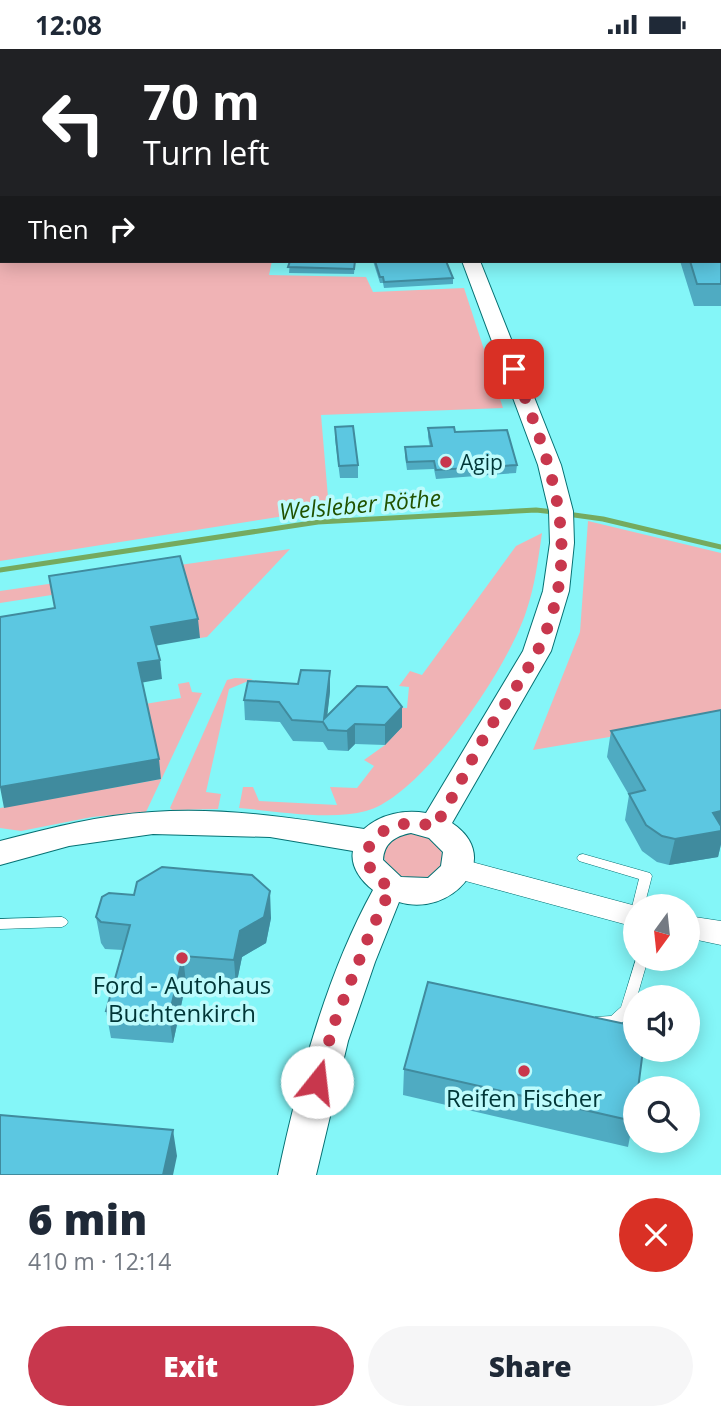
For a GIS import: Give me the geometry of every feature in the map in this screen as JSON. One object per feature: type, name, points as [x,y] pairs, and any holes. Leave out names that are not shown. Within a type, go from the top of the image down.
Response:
[{"type":"main road","points":[[434,827],[537,651],[549,620],[559,578],[561,518],[556,487],[540,437],[472,263]]},
{"type":"main road","points":[[0,853],[68,834],[153,823],[270,826],[344,835],[371,842]]},
{"type":"main road","points":[[399,823],[424,823],[434,827],[454,841],[459,851],[457,869],[449,881],[436,889],[421,893],[404,892],[378,880],[367,861],[371,842],[378,833],[399,823]]},
{"type":"main road","points":[[297,1175],[311,1104],[335,1021],[391,888]]},
{"type":"street","points":[[457,869],[623,913]]},
{"type":"street","points":[[700,929],[721,933]]},
{"type":"lane","points":[[583,857],[646,876],[641,894]]},
{"type":"lane","points":[[0,924],[62,922]]},
{"type":"lane","points":[[587,1019],[614,1021],[626,1010],[638,971]]},
{"type":"shaded area","points":[[0,263],[272,263],[269,275],[366,277],[373,292],[464,288],[503,408],[321,415],[329,509],[0,561]]},
{"type":"shaded area","points":[[588,521],[721,553],[721,718],[533,750],[580,632]]},
{"type":"shaded area","points":[[542,533],[532,592],[517,635],[461,726],[413,781],[389,800],[366,811],[352,814],[303,814],[239,808],[243,787],[253,787],[259,801],[337,805],[330,787],[357,788],[374,766],[364,760],[385,745],[386,707],[407,708],[409,687],[399,686],[410,671],[422,675],[516,546]]},
{"type":"shaded area","points":[[290,549],[207,637],[200,638],[181,575],[0,603],[0,591]]},
{"type":"shaded area","points":[[253,679],[229,689],[206,792],[221,794],[218,809],[172,810],[170,808],[227,680]]},
{"type":"shaded area","points":[[189,682],[192,692],[202,693],[146,812],[92,817],[21,831],[0,828],[0,808],[161,779],[145,704],[181,698],[178,684]]},
{"type":"shaded area","points":[[408,833],[427,836],[441,847],[443,863],[431,875],[417,879],[404,877],[392,871],[385,861],[384,851],[391,841]]},
{"type":"building","points":[[289,263],[355,263],[354,269],[288,267]]},
{"type":"building","points":[[376,263],[447,263],[453,278],[384,282],[383,277],[380,277]]},
{"type":"building","points":[[691,263],[721,263],[721,284],[697,284]]},
{"type":"building","points":[[353,426],[358,465],[339,466],[335,427]]},
{"type":"building","points":[[454,427],[455,432],[507,430],[517,465],[436,470],[434,461],[407,462],[405,447],[432,446],[428,428]]},
{"type":"building","points":[[180,556],[198,619],[151,627],[160,660],[138,663],[159,759],[0,787],[0,617],[55,608],[49,576]]},
{"type":"building","points":[[301,670],[330,671],[324,719],[357,686],[387,687],[402,707],[385,725],[355,724],[347,731],[328,730],[323,722],[292,720],[279,702],[244,700],[248,681],[298,684]]},
{"type":"building","points":[[721,710],[721,811],[713,813],[721,831],[675,839],[662,836],[646,825],[629,794],[645,790],[611,731]]},
{"type":"building","points":[[162,867],[252,875],[270,891],[264,917],[240,931],[234,960],[183,956],[169,1016],[106,1011],[130,925],[101,922],[96,917],[102,897],[109,893],[134,895],[137,882]]},
{"type":"building","name":"Reifen Fischer","points":[[428,982],[623,1023],[623,1062],[641,1062],[640,1076],[623,1076],[623,1119],[404,1069]]},
{"type":"building","points":[[0,1115],[173,1130],[163,1175],[0,1175]]},
{"type":"waterway","name":"Welsleber Röthe","points":[[0,570],[318,522],[536,510],[554,512]]},
{"type":"waterway","name":"Welsleber Röthe","points":[[567,514],[603,519],[721,547]]},
{"type":"place","name":"Agip","points":[[446,462]]},
{"type":"place","name":"Ford - Autohaus Buchtenkirch","points":[[182,958]]},
{"type":"place","name":"Reifen Fischer","points":[[524,1071]]},
{"type":"route","points":[[317,1082],[335,1021],[385,896],[391,888],[378,880],[371,871],[367,861],[371,842],[378,833],[399,823],[424,823],[434,827],[537,651],[549,620],[559,578],[562,539],[560,510],[544,449],[514,369]]}]
